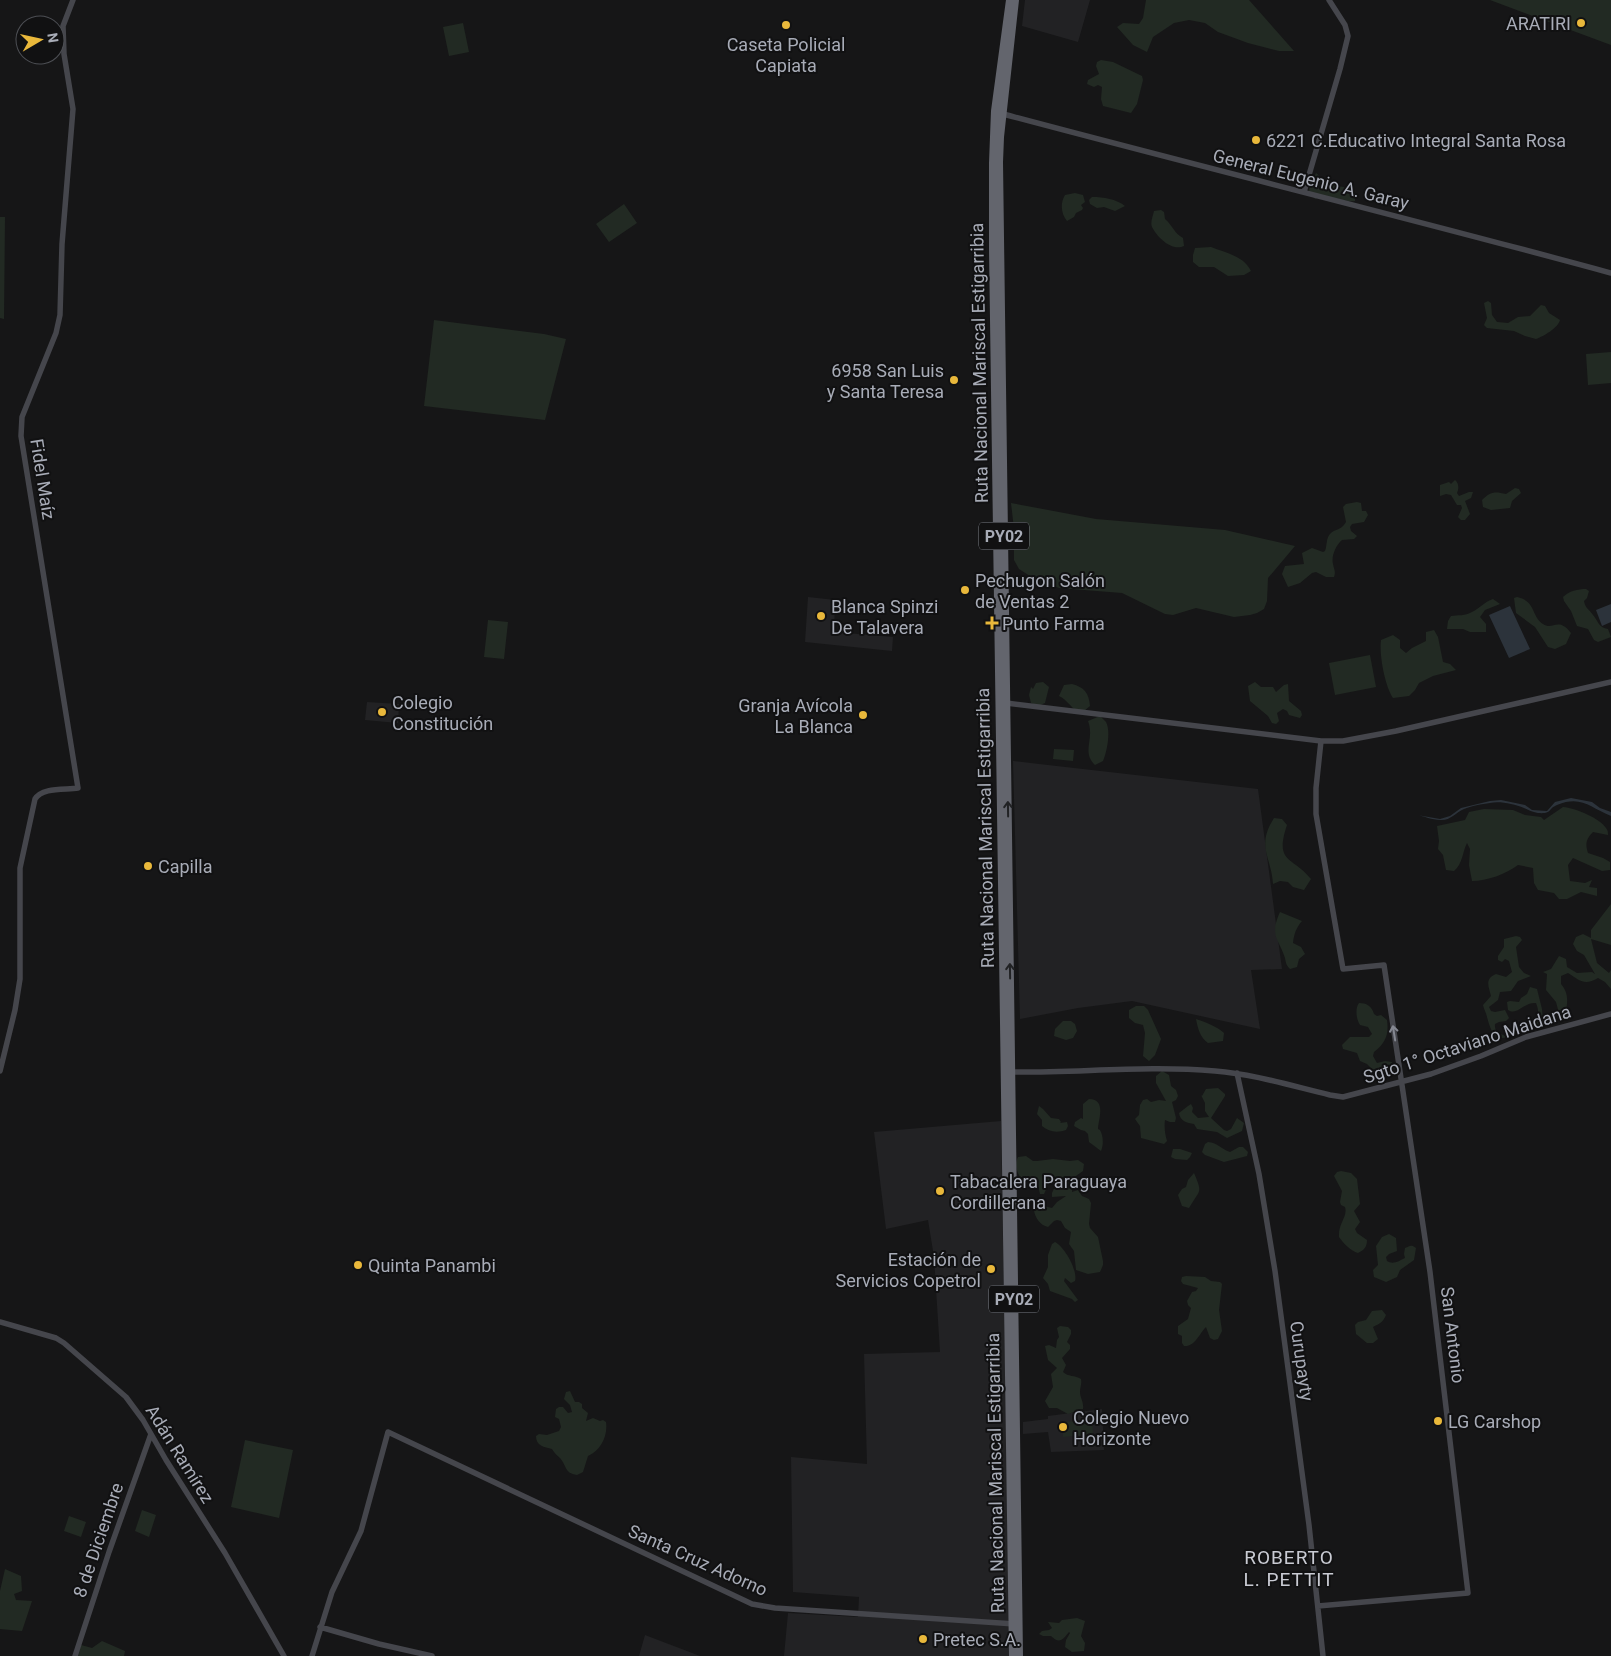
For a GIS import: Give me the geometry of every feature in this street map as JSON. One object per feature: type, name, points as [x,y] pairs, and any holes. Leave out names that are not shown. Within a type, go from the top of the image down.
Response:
[{"type":"highway","name":"Ruta Nacional Mariscal Estigarribia","points":[[1008,1072],[1000,827],[993,163],[995,111],[1010,0]]},
{"type":"highway","name":"Ruta Nacional Mariscal Estigarribia","points":[[1015,0],[999,162],[1006,703],[1008,1072],[1016,1624],[1020,1656]]},
{"type":"highway","name":"Ruta Nacional Mariscal Estigarribia","points":[[1012,1656],[1016,1624]]},
{"type":"street","name":"Fidel Maíz","points":[[0,1072],[16,1010],[20,979],[20,868],[35,799],[37,795],[43,792],[78,788],[21,436],[21,424],[56,333],[60,315],[62,244],[73,109],[64,54],[63,26],[73,0]]},
{"type":"street","points":[[1304,192],[1338,77],[1348,36],[1345,25],[1329,0]]},
{"type":"street","name":"General Eugenio A. Garay","points":[[1003,114],[1611,273]]},
{"type":"street","points":[[1006,703],[1321,741],[1343,741],[1396,731],[1611,682]]},
{"type":"street","name":"San Antonio","points":[[1318,1606],[1468,1593],[1435,1311],[1384,965],[1343,969],[1316,814],[1316,788],[1321,741]]},
{"type":"street","name":"Sgto 1° Octaviano Maidana","points":[[1008,1072],[1145,1069],[1213,1070],[1237,1073],[1330,1096],[1343,1097],[1373,1091],[1401,1081],[1431,1074],[1526,1037],[1611,1014]]},
{"type":"street","name":"Curupayty","points":[[1237,1073],[1259,1174],[1274,1271],[1309,1525],[1323,1656]]},
{"type":"street","name":"Adán Ramírez","points":[[0,1322],[56,1338],[126,1397],[224,1553],[284,1656]]},
{"type":"street","name":"Santa Cruz Adorno","points":[[320,1627],[332,1592],[360,1531],[388,1432],[752,1604],[775,1608],[1016,1624]]},
{"type":"street","name":"8 de Diciembre","points":[[75,1656],[109,1552],[151,1434]]},
{"type":"street","points":[[312,1656],[320,1627],[379,1644],[432,1656]]},
{"type":"shaded area","points":[[1025,0],[1090,0],[1078,42],[1022,26]]},
{"type":"shaded area","points":[[1146,0],[1249,0],[1294,51],[1279,51],[1248,43],[1218,32],[1205,23],[1189,20],[1174,23],[1153,37],[1147,52],[1133,45],[1117,27],[1123,23],[1139,24],[1143,18]]},
{"type":"shaded area","name":"ARATIRI","points":[[1490,0],[1611,0],[1611,45]]},
{"type":"shaded area","points":[[463,23],[469,52],[449,56],[443,27]]},
{"type":"shaded area","points":[[1101,60],[1113,62],[1142,76],[1143,80],[1137,104],[1131,113],[1103,106],[1101,99],[1102,87],[1098,85],[1094,87],[1087,84],[1088,80],[1099,74],[1096,66],[1097,62]]},
{"type":"shaded area","points":[[1316,173],[1329,184],[1348,188],[1355,192],[1355,201],[1325,197],[1315,199],[1309,191]]},
{"type":"shaded area","points":[[1075,193],[1083,195],[1085,202],[1081,205],[1082,210],[1067,221],[1062,212],[1062,201],[1065,195]]},
{"type":"shaded area","points":[[1092,197],[1110,199],[1125,206],[1115,211],[1104,207],[1097,208],[1090,204],[1089,200]]},
{"type":"shaded area","points":[[624,204],[637,223],[609,242],[596,224]]},
{"type":"shaded area","points":[[1161,210],[1164,212],[1165,219],[1183,238],[1184,246],[1175,247],[1170,245],[1154,231],[1151,223],[1154,211]]},
{"type":"shaded area","points":[[0,217],[5,217],[4,319],[0,318]]},
{"type":"shaded area","points":[[1211,247],[1239,258],[1251,271],[1244,275],[1228,276],[1214,267],[1199,267],[1193,262],[1195,248]]},
{"type":"shaded area","points":[[1488,301],[1491,303],[1492,315],[1497,322],[1508,323],[1518,317],[1530,316],[1541,305],[1545,306],[1549,313],[1560,320],[1554,329],[1536,339],[1514,331],[1487,328],[1484,325],[1487,318],[1484,303]]},
{"type":"shaded area","points":[[434,320],[544,334],[566,339],[545,420],[424,406]]},
{"type":"shaded area","points":[[1611,352],[1611,383],[1588,385],[1586,354]]},
{"type":"shaded area","points":[[1455,480],[1458,484],[1457,493],[1459,496],[1473,492],[1471,498],[1465,501],[1470,514],[1465,520],[1461,520],[1458,517],[1462,508],[1461,505],[1457,505],[1451,495],[1440,496],[1440,485],[1449,482],[1451,484]]},
{"type":"shaded area","points":[[1515,488],[1519,489],[1521,493],[1512,501],[1510,508],[1491,510],[1483,507],[1482,500],[1487,495],[1495,492],[1506,494]]},
{"type":"shaded area","points":[[1011,503],[1096,519],[1225,530],[1295,546],[1268,578],[1267,601],[1264,609],[1257,613],[1234,617],[1196,608],[1173,615],[1165,614],[1122,593],[1059,588],[1030,576],[1019,569],[1014,560],[1014,529]]},
{"type":"shaded area","points":[[1361,503],[1362,511],[1366,511],[1368,515],[1364,522],[1352,524],[1350,527],[1351,531],[1357,536],[1354,539],[1342,540],[1336,548],[1333,554],[1334,577],[1326,577],[1316,572],[1300,583],[1288,587],[1282,574],[1285,566],[1304,564],[1302,553],[1312,548],[1325,551],[1329,536],[1346,522],[1343,507],[1346,504]]},
{"type":"shaded area","points":[[1586,589],[1589,591],[1584,601],[1585,605],[1601,626],[1608,629],[1611,637],[1598,642],[1594,640],[1588,629],[1577,626],[1563,597],[1568,593]]},
{"type":"shaded area","name":"Blanca Spinzi De Talavera","points":[[808,597],[835,600],[834,632],[893,637],[892,651],[805,642]]},
{"type":"shaded area","points":[[1517,597],[1530,605],[1539,621],[1543,624],[1547,626],[1563,625],[1571,633],[1566,644],[1555,649],[1548,647],[1535,627],[1516,613],[1514,598]]},
{"type":"shaded area","points":[[1493,599],[1500,604],[1485,610],[1480,617],[1486,624],[1486,632],[1447,629],[1451,616],[1469,613]]},
{"type":"shaded area","points":[[1611,604],[1611,622],[1602,626],[1596,610]]},
{"type":"shaded area","points":[[1510,606],[1530,649],[1509,658],[1489,615]]},
{"type":"shaded area","points":[[488,620],[508,622],[504,659],[484,657]]},
{"type":"shaded area","points":[[1434,630],[1438,637],[1443,662],[1450,664],[1456,670],[1433,676],[1419,683],[1409,696],[1393,698],[1387,686],[1383,670],[1381,640],[1393,635],[1400,640],[1400,648],[1406,653],[1426,641],[1426,632]]},
{"type":"shaded area","points":[[1370,655],[1376,687],[1335,695],[1329,663]]},
{"type":"shaded area","points":[[1043,682],[1049,687],[1045,703],[1038,706],[1031,703],[1029,695],[1031,687],[1033,689],[1036,683]]},
{"type":"shaded area","points":[[1255,682],[1261,687],[1273,687],[1276,692],[1288,684],[1289,701],[1301,711],[1302,715],[1300,718],[1289,715],[1283,709],[1277,713],[1279,721],[1276,724],[1272,723],[1268,716],[1250,701],[1248,686]]},
{"type":"shaded area","points":[[1072,684],[1083,689],[1087,694],[1090,706],[1084,711],[1076,711],[1059,696],[1064,685]]},
{"type":"shaded area","name":"Colegio Constitución","points":[[367,702],[399,704],[398,723],[365,720]]},
{"type":"shaded area","points":[[1100,716],[1106,722],[1108,742],[1103,761],[1095,765],[1091,760],[1088,750],[1090,728],[1088,721]]},
{"type":"shaded area","points":[[1054,749],[1074,750],[1073,761],[1053,759]]},
{"type":"shaded area","points":[[1013,761],[1258,789],[1282,969],[1251,970],[1260,1029],[1132,1001],[1078,1008],[1020,1019]]},
{"type":"shaded area","points":[[1571,798],[1592,802],[1600,808],[1611,812],[1611,816],[1586,804],[1573,801],[1557,805],[1548,812],[1543,813],[1534,812],[1511,804],[1494,802],[1467,808],[1444,820],[1417,815],[1440,819],[1450,816],[1461,808],[1501,800],[1525,805],[1532,810],[1547,811],[1555,802]]},
{"type":"shaded area","points":[[1563,807],[1580,811],[1593,817],[1603,824],[1608,831],[1608,835],[1593,832],[1588,839],[1587,847],[1588,853],[1610,862],[1610,870],[1602,871],[1573,858],[1568,865],[1570,881],[1585,883],[1592,880],[1589,887],[1597,888],[1597,896],[1581,892],[1567,899],[1559,899],[1554,893],[1538,890],[1534,883],[1533,868],[1518,865],[1496,876],[1472,881],[1469,865],[1470,849],[1467,843],[1457,868],[1454,871],[1446,870],[1443,855],[1438,849],[1437,826],[1465,820],[1469,812],[1484,809],[1513,810],[1525,815],[1541,817],[1544,820]]},
{"type":"shaded area","points":[[1274,818],[1282,819],[1287,825],[1283,847],[1287,858],[1311,879],[1304,890],[1293,887],[1288,882],[1280,881],[1273,884],[1265,844],[1266,836]]},
{"type":"shaded area","points":[[1611,904],[1611,945],[1591,939],[1597,963],[1609,973],[1611,970],[1611,989],[1598,978],[1586,982],[1568,973],[1561,976],[1561,984],[1565,990],[1567,1000],[1566,1011],[1560,1017],[1556,1002],[1546,990],[1547,974],[1543,972],[1551,969],[1559,956],[1566,959],[1567,967],[1577,973],[1592,972],[1595,974],[1584,955],[1577,951],[1573,944],[1576,937],[1583,934],[1591,938],[1591,930]]},
{"type":"shaded area","points":[[1280,912],[1302,921],[1298,926],[1293,943],[1301,947],[1305,954],[1299,959],[1297,967],[1290,969],[1286,964],[1275,932]]},
{"type":"shaded area","points":[[1516,936],[1522,940],[1516,947],[1519,967],[1524,973],[1531,976],[1518,981],[1511,991],[1500,992],[1498,1000],[1489,1007],[1491,1011],[1495,1012],[1505,1010],[1509,1018],[1506,1021],[1495,1024],[1496,1030],[1507,1037],[1502,1038],[1495,1036],[1493,1033],[1483,1005],[1491,996],[1488,984],[1490,978],[1496,974],[1506,977],[1512,972],[1509,961],[1505,959],[1502,962],[1498,960],[1498,956],[1504,947],[1504,939]]},
{"type":"shaded area","points":[[1530,987],[1537,989],[1542,1009],[1543,1021],[1538,1028],[1530,1027],[1530,1023],[1538,1014],[1536,1003],[1531,1003],[1515,1011],[1508,1010],[1507,1002],[1519,1002],[1527,994]]},
{"type":"shaded area","points":[[1359,1003],[1368,1006],[1374,1014],[1377,1016],[1381,1015],[1387,1020],[1388,1030],[1386,1038],[1374,1052],[1373,1056],[1377,1063],[1392,1062],[1395,1068],[1392,1071],[1372,1069],[1360,1061],[1357,1053],[1343,1049],[1342,1045],[1350,1037],[1369,1037],[1372,1034],[1368,1027],[1359,1023],[1357,1011]]},
{"type":"shaded area","points":[[1136,1006],[1144,1006],[1148,1010],[1161,1039],[1155,1055],[1149,1061],[1143,1056],[1145,1033],[1143,1025],[1135,1023],[1129,1018],[1129,1010]]},
{"type":"shaded area","points":[[1196,1019],[1210,1024],[1224,1033],[1223,1041],[1208,1043],[1200,1033]]},
{"type":"shaded area","points":[[1063,1021],[1071,1021],[1075,1024],[1077,1031],[1073,1038],[1066,1040],[1054,1036],[1055,1029]]},
{"type":"shaded area","points":[[1162,1071],[1169,1075],[1171,1086],[1176,1090],[1178,1096],[1172,1102],[1176,1118],[1175,1122],[1165,1120],[1167,1141],[1164,1144],[1141,1138],[1140,1126],[1135,1119],[1139,1115],[1140,1105],[1143,1100],[1147,1099],[1151,1102],[1166,1101],[1156,1083],[1156,1076]]},
{"type":"shaded area","points":[[1218,1088],[1225,1096],[1211,1118],[1227,1131],[1231,1129],[1237,1118],[1244,1123],[1242,1131],[1227,1138],[1217,1132],[1197,1129],[1194,1124],[1182,1120],[1179,1113],[1191,1104],[1192,1112],[1198,1118],[1209,1117],[1205,1111],[1205,1103],[1201,1095],[1206,1089]]},
{"type":"shaded area","points":[[1089,1099],[1095,1100],[1100,1106],[1098,1129],[1102,1137],[1103,1145],[1101,1151],[1089,1142],[1088,1134],[1085,1131],[1074,1126],[1075,1122],[1081,1118],[1083,1119],[1083,1104]]},
{"type":"shaded area","points":[[1039,1106],[1051,1118],[1059,1119],[1060,1123],[1067,1122],[1066,1130],[1047,1130],[1042,1126],[1042,1120],[1037,1114]]},
{"type":"shaded area","points":[[1001,1121],[1010,1656],[784,1656],[788,1613],[858,1617],[859,1597],[793,1592],[791,1457],[867,1464],[864,1354],[940,1352],[934,1257],[928,1220],[886,1229],[874,1132]]},
{"type":"shaded area","points":[[1208,1142],[1230,1152],[1243,1147],[1248,1152],[1247,1156],[1224,1162],[1202,1152],[1205,1144]]},
{"type":"shaded area","points":[[1173,1149],[1192,1153],[1187,1160],[1175,1159],[1171,1157]]},
{"type":"shaded area","points":[[1026,1156],[1033,1161],[1053,1159],[1078,1160],[1084,1164],[1083,1171],[1073,1178],[1072,1192],[1078,1190],[1091,1203],[1089,1224],[1098,1237],[1103,1261],[1100,1272],[1088,1274],[1076,1270],[1074,1251],[1069,1244],[1071,1232],[1065,1228],[1061,1221],[1054,1221],[1048,1227],[1040,1223],[1035,1216],[1034,1210],[1037,1207],[1052,1208],[1066,1196],[1052,1197],[1057,1182],[1049,1183],[1044,1194],[1040,1194],[1036,1178],[1021,1178],[1016,1166],[1017,1159],[1018,1157]]},
{"type":"shaded area","points":[[1337,1172],[1351,1173],[1357,1179],[1360,1204],[1354,1211],[1360,1222],[1355,1229],[1357,1233],[1367,1240],[1365,1248],[1358,1253],[1347,1246],[1339,1237],[1346,1211],[1345,1207],[1341,1205],[1342,1191],[1334,1176]]},
{"type":"shaded area","points":[[1194,1173],[1199,1185],[1199,1191],[1189,1208],[1182,1206],[1178,1195],[1186,1187],[1188,1180]]},
{"type":"shaded area","points":[[1389,1234],[1396,1238],[1397,1251],[1386,1257],[1387,1261],[1394,1263],[1405,1258],[1405,1248],[1409,1246],[1416,1248],[1414,1260],[1400,1270],[1397,1277],[1386,1282],[1374,1277],[1373,1270],[1378,1265],[1376,1246],[1382,1237]]},
{"type":"shaded area","points":[[1055,1242],[1067,1254],[1075,1271],[1075,1281],[1071,1283],[1065,1278],[1064,1281],[1078,1300],[1075,1302],[1072,1299],[1050,1291],[1048,1284],[1043,1278],[1048,1267],[1048,1255],[1052,1244]]},
{"type":"shaded area","points":[[1182,1277],[1205,1277],[1222,1284],[1219,1310],[1222,1331],[1218,1339],[1210,1338],[1206,1327],[1196,1340],[1188,1346],[1184,1346],[1182,1343],[1182,1336],[1178,1334],[1178,1326],[1188,1319],[1191,1308],[1187,1301],[1192,1292],[1198,1288],[1183,1284],[1181,1281]]},
{"type":"shaded area","points":[[1382,1310],[1386,1315],[1385,1317],[1373,1327],[1378,1339],[1373,1343],[1367,1343],[1356,1334],[1355,1325],[1366,1320],[1372,1311]]},
{"type":"shaded area","points":[[1060,1326],[1068,1327],[1071,1330],[1067,1342],[1070,1345],[1070,1349],[1062,1358],[1066,1365],[1063,1372],[1081,1379],[1080,1392],[1083,1409],[1068,1414],[1057,1408],[1049,1408],[1045,1401],[1053,1387],[1051,1374],[1057,1368],[1048,1360],[1045,1346],[1049,1345],[1056,1348],[1059,1337],[1057,1328]]},
{"type":"shaded area","points":[[570,1391],[575,1402],[582,1404],[582,1408],[588,1413],[586,1421],[593,1418],[606,1422],[603,1442],[597,1450],[588,1456],[583,1472],[577,1475],[570,1473],[552,1449],[543,1447],[536,1439],[536,1436],[539,1434],[547,1435],[559,1431],[561,1427],[559,1419],[555,1417],[556,1409],[563,1407],[568,1413],[572,1412],[570,1405],[564,1399],[566,1392]]},
{"type":"shaded area","name":"Colegio Nuevo Horizonte","points":[[1102,1409],[1104,1450],[1051,1452],[1048,1432],[1023,1434],[1023,1422],[1048,1419],[1048,1416]]},
{"type":"shaded area","points":[[1092,1420],[1093,1434],[1063,1437],[1063,1422]]},
{"type":"shaded area","points":[[245,1440],[293,1450],[279,1518],[231,1507]]},
{"type":"shaded area","points":[[142,1510],[156,1515],[149,1537],[135,1531]]},
{"type":"shaded area","points":[[69,1516],[86,1522],[81,1537],[64,1531]]},
{"type":"shaded area","points":[[5,1569],[21,1576],[22,1591],[14,1594],[16,1600],[32,1601],[22,1631],[0,1629],[0,1591]]},
{"type":"shaded area","points":[[1077,1618],[1085,1621],[1081,1636],[1085,1643],[1084,1651],[1072,1652],[1065,1647],[1069,1632],[1059,1641],[1051,1636],[1039,1634],[1052,1628],[1048,1622],[1059,1623],[1062,1620]]},
{"type":"shaded area","points":[[645,1635],[700,1656],[639,1656]]},
{"type":"shaded area","points":[[102,1641],[125,1651],[124,1656],[77,1656],[81,1645],[92,1648]]},
{"type":"place","name":"ARATIRI","points":[[1581,23]]},
{"type":"place","name":"Caseta Policial Capiata","points":[[786,25]]},
{"type":"place","name":"6221 C.Educativo Integral Santa Rosa","points":[[1256,140]]},
{"type":"place","name":"6958 San Luis y Santa Teresa","points":[[954,380]]},
{"type":"place","name":"Pechugon Salón de Ventas 2","points":[[965,590]]},
{"type":"place","name":"Blanca Spinzi De Talavera","points":[[821,616]]},
{"type":"place","name":"Punto Farma","points":[[992,623]]},
{"type":"place","name":"Colegio Constitución","points":[[382,712]]},
{"type":"place","name":"Granja Avícola La Blanca","points":[[863,715]]},
{"type":"place","name":"Capilla","points":[[148,866]]},
{"type":"place","name":"Tabacalera Paraguaya Cordillerana","points":[[940,1191]]},
{"type":"place","name":"Quinta Panambi","points":[[358,1265]]},
{"type":"place","name":"Estación de Servicios Copetrol","points":[[991,1269]]},
{"type":"place","name":"LG Carshop","points":[[1438,1421]]},
{"type":"place","name":"Colegio Nuevo Horizonte","points":[[1063,1427]]},
{"type":"place","name":"Pretec S.A.","points":[[923,1639]]},
{"type":"district","name":"ROBERTO L. PETTIT","points":[[1289,1568]]}]
